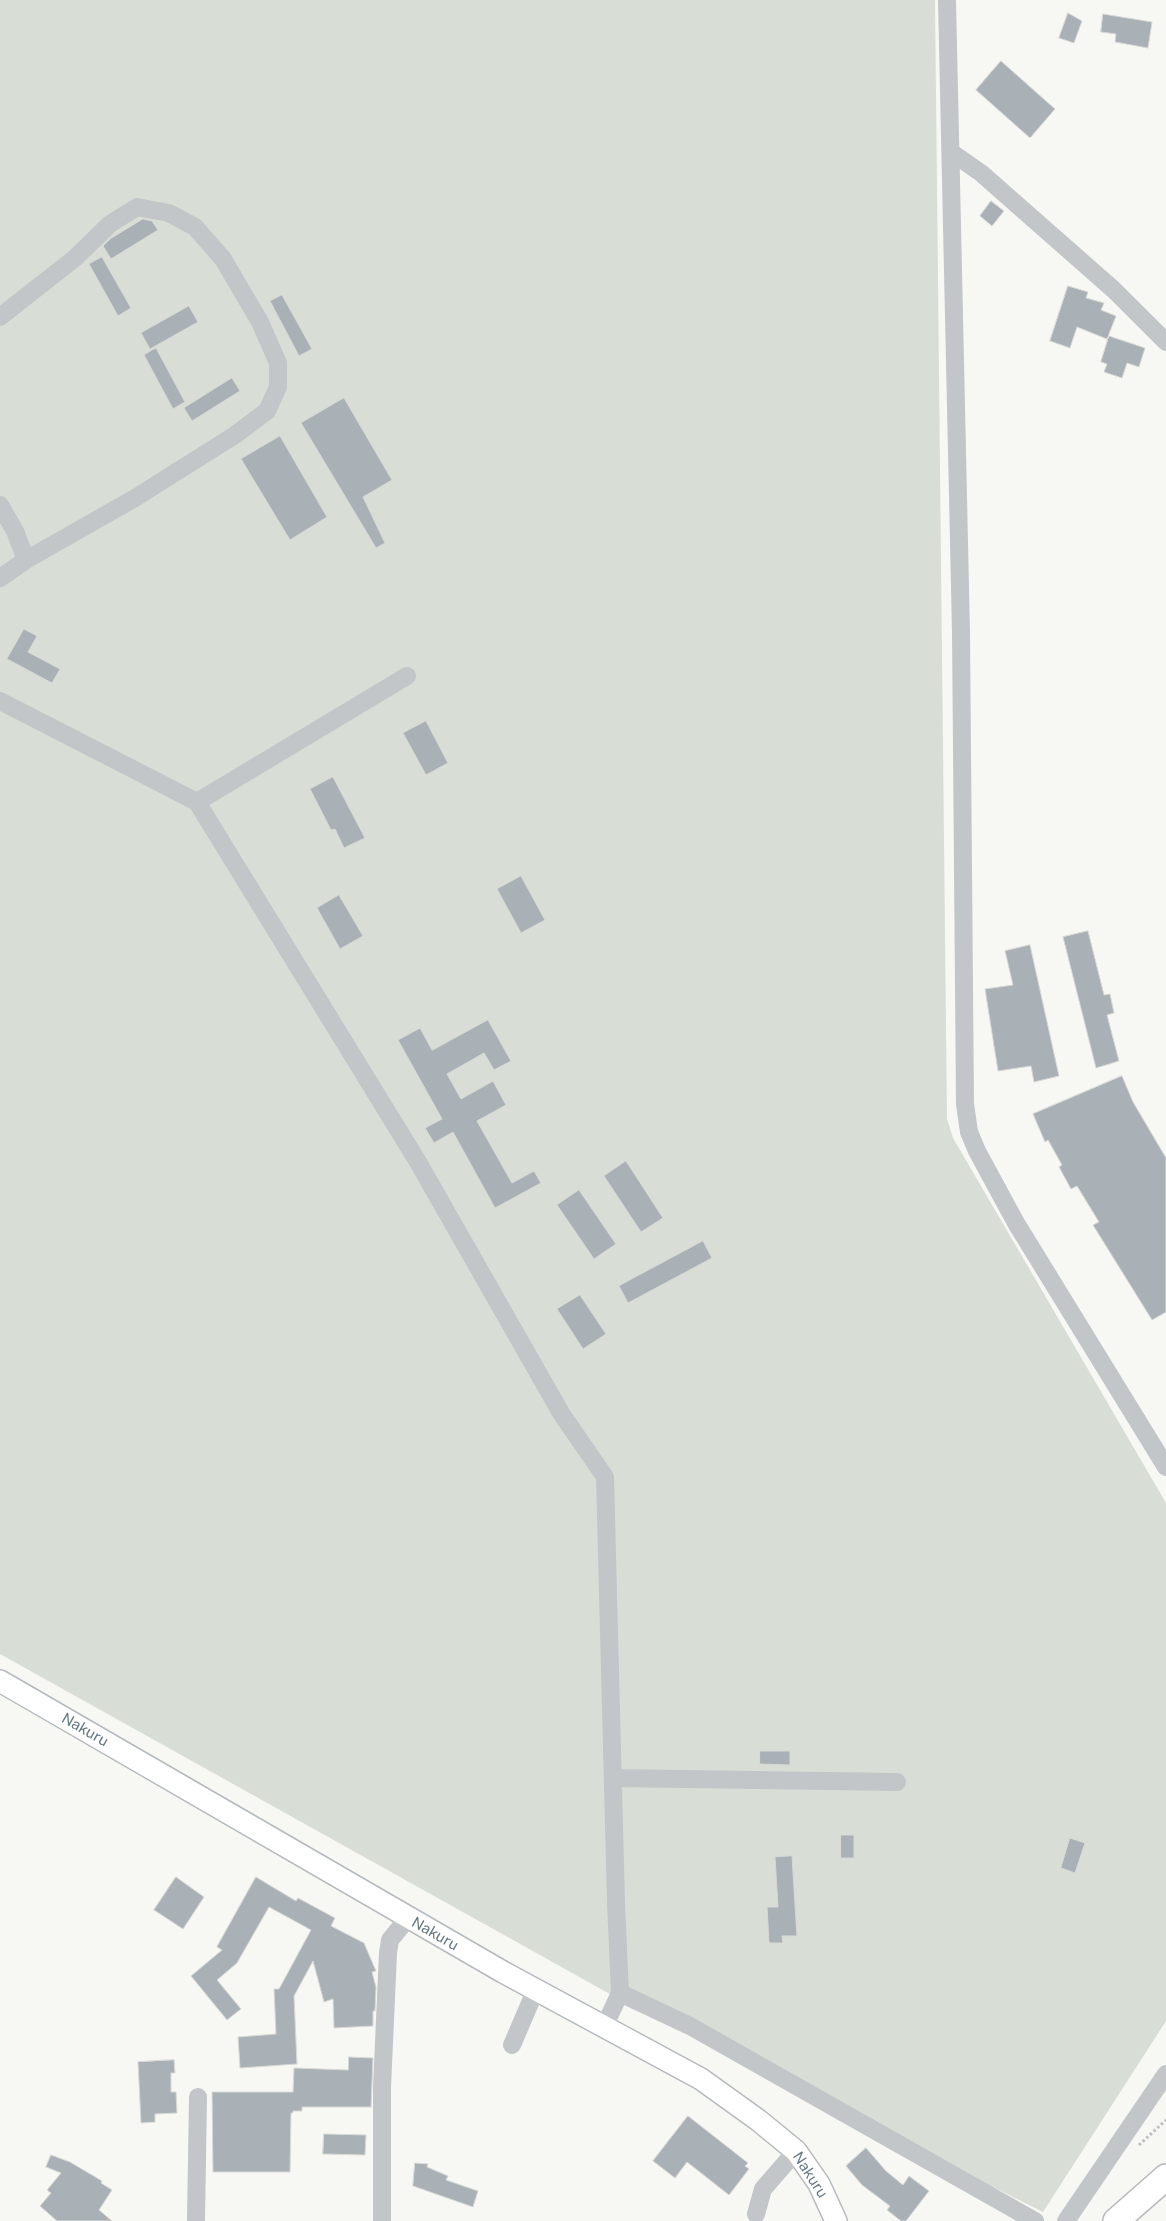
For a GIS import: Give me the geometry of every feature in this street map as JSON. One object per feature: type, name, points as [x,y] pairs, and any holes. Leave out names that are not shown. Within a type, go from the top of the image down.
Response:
[{"type":"highway","points":[[1116,2221],[1166,2177]]},
{"type":"main road","name":"Nakuru","points":[[0,1681],[408,1918],[700,2079],[758,2120],[796,2151],[819,2184],[836,2221]]},
{"type":"street","points":[[947,0],[961,632],[965,1104],[969,1132],[977,1151],[1016,1223],[1166,1467]]},
{"type":"street","points":[[951,152],[981,174],[1114,290],[1166,342]]},
{"type":"street","points":[[0,317],[75,258],[110,224],[138,207],[169,213],[195,227],[223,259],[260,322],[278,363],[278,387],[267,411],[235,435],[135,498],[26,560],[0,578]]},
{"type":"street","points":[[0,505],[15,531],[26,560]]},
{"type":"street","points":[[197,802],[407,676]]},
{"type":"street","points":[[0,701],[197,802],[418,1162],[561,1413],[605,1477],[620,1993],[604,2027]]},
{"type":"street","points":[[614,1778],[897,1782]]},
{"type":"street","points":[[382,2221],[382,2087],[388,1953],[390,1940],[408,1918]]},
{"type":"street","points":[[512,2045],[536,1989]]},
{"type":"street","points":[[620,1993],[690,2026],[1035,2221]]},
{"type":"street","points":[[1066,2221],[1166,2074]]},
{"type":"street","points":[[196,2221],[198,2097]]},
{"type":"street","points":[[756,2214],[763,2189],[796,2151]]},
{"type":"shaded area","points":[[0,0],[935,0],[947,1119],[953,1138],[1166,1503],[1166,2021],[1043,2212],[626,2003],[0,1654]]},
{"type":"building","points":[[1068,13],[1082,21],[1074,43],[1059,38]]},
{"type":"building","points":[[1103,14],[1152,22],[1148,48],[1115,42],[1116,34],[1101,32]]},
{"type":"building","points":[[1001,61],[1055,109],[1030,138],[976,90]]},
{"type":"building","points":[[991,201],[1004,211],[992,226],[980,216]]},
{"type":"building","points":[[143,219],[152,221],[158,230],[111,259],[103,246],[110,239]]},
{"type":"building","points":[[102,257],[131,308],[118,316],[89,264]]},
{"type":"building","points":[[1068,286],[1088,292],[1086,298],[1104,303],[1101,310],[1116,316],[1107,339],[1077,327],[1070,348],[1050,341]]},
{"type":"building","points":[[282,295],[312,349],[299,356],[270,301]]},
{"type":"building","points":[[189,306],[198,322],[150,349],[141,333]]},
{"type":"building","points":[[1109,336],[1145,348],[1139,367],[1127,363],[1122,378],[1104,372],[1107,364],[1101,362]]},
{"type":"building","points":[[156,348],[185,402],[173,409],[144,355]]},
{"type":"building","points":[[232,378],[240,391],[192,421],[184,408]]},
{"type":"building","points":[[344,398],[392,480],[363,497],[385,543],[376,548],[301,423]]},
{"type":"building","points":[[280,436],[327,517],[290,540],[241,459]]},
{"type":"building","points":[[24,629],[37,636],[28,652],[60,669],[52,683],[7,659]]},
{"type":"building","points":[[426,721],[448,763],[426,775],[403,733]]},
{"type":"building","points":[[333,777],[365,838],[344,848],[335,829],[331,830],[310,789]]},
{"type":"building","points":[[521,876],[545,920],[521,933],[497,889]]},
{"type":"building","points":[[339,895],[363,936],[340,949],[317,908]]},
{"type":"building","points":[[1088,931],[1104,995],[1110,994],[1114,1013],[1107,1015],[1119,1061],[1096,1068],[1063,937]]},
{"type":"building","points":[[1030,945],[1059,1076],[1034,1082],[1031,1066],[998,1071],[985,989],[1013,985],[1005,951]]},
{"type":"building","points":[[488,1020],[511,1061],[494,1070],[484,1053],[447,1074],[461,1099],[493,1081],[506,1105],[477,1121],[512,1183],[534,1171],[541,1183],[495,1208],[453,1132],[434,1143],[425,1128],[442,1119],[398,1040],[420,1028],[432,1050]]},
{"type":"building","points":[[1122,1076],[1133,1102],[1166,1158],[1166,1312],[1152,1320],[1093,1225],[1099,1222],[1077,1186],[1071,1189],[1059,1167],[1062,1165],[1048,1140],[1045,1142],[1033,1114]]},
{"type":"building","points":[[626,1161],[663,1218],[641,1232],[604,1176]]},
{"type":"building","points":[[579,1190],[616,1244],[594,1259],[557,1205]]},
{"type":"building","points":[[703,1241],[712,1258],[628,1303],[619,1286]]},
{"type":"building","points":[[580,1295],[606,1334],[583,1349],[557,1309]]},
{"type":"building","points":[[760,1751],[790,1751],[790,1765],[760,1764]]},
{"type":"building","points":[[841,1835],[854,1835],[854,1858],[841,1858]]},
{"type":"building","points":[[1070,1838],[1085,1843],[1075,1873],[1061,1868]]},
{"type":"building","points":[[792,1856],[797,1936],[782,1936],[783,1943],[769,1943],[767,1907],[778,1907],[775,1857]]},
{"type":"building","points":[[176,1877],[204,1897],[183,1929],[154,1910]]},
{"type":"building","points":[[256,1877],[296,1901],[298,1898],[335,1918],[331,1926],[364,1943],[376,1971],[372,1972],[376,1987],[375,2011],[373,2011],[373,2026],[334,2028],[333,1999],[324,2002],[313,1961],[294,1996],[297,2064],[240,2068],[238,2037],[276,2034],[274,1989],[279,1989],[311,1930],[269,1907],[237,1963],[217,1980],[241,2009],[227,2020],[191,1976],[222,1950],[217,1947]]},
{"type":"building","points":[[349,2057],[373,2058],[371,2107],[302,2107],[302,2111],[293,2111],[291,2113],[290,2172],[213,2172],[212,2092],[293,2092],[294,2068],[348,2070]]},
{"type":"building","points":[[174,2060],[175,2073],[171,2073],[171,2092],[176,2092],[177,2113],[155,2114],[155,2122],[141,2123],[138,2062]]},
{"type":"building","points":[[688,2116],[748,2163],[745,2166],[749,2169],[729,2195],[687,2162],[675,2178],[653,2161]]},
{"type":"building","points":[[324,2134],[366,2135],[365,2155],[323,2154]]},
{"type":"building","points":[[866,2148],[886,2171],[903,2185],[909,2176],[929,2191],[906,2221],[901,2221],[887,2210],[890,2206],[862,2185],[846,2166]]},
{"type":"building","points":[[51,2155],[70,2162],[102,2181],[101,2183],[112,2190],[99,2210],[112,2221],[57,2221],[40,2206],[51,2193],[47,2190],[61,2173],[46,2167]]},
{"type":"building","points":[[415,2163],[428,2164],[427,2167],[448,2176],[446,2180],[478,2191],[473,2207],[413,2186]]}]
